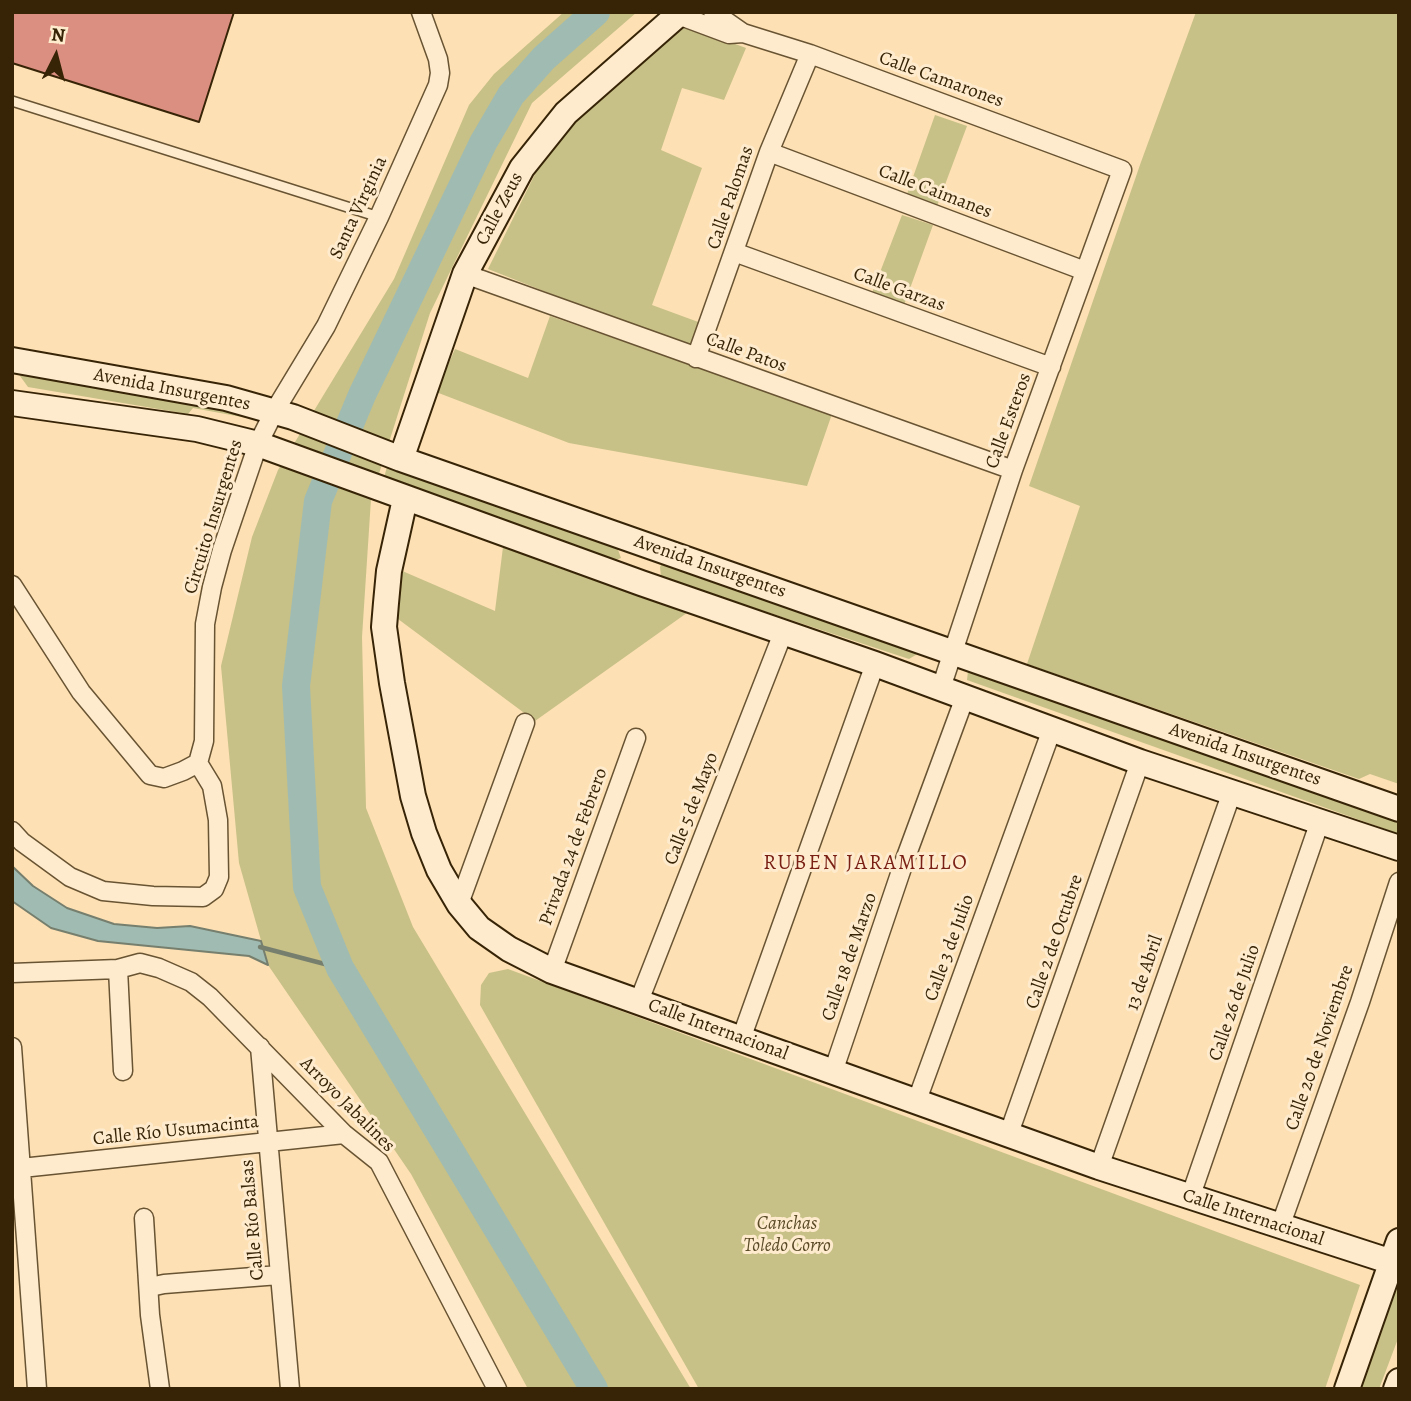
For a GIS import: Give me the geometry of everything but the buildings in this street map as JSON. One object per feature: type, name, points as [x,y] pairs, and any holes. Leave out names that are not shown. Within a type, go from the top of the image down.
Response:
[{"type":"main road","name":"Calle Zeus","points":[[401,459],[465,274],[522,168],[566,113],[680,14]]},
{"type":"main road","name":"Avenida Insurgentes","points":[[12,360],[226,398],[284,414],[401,459],[1399,809]]},
{"type":"main road","name":"Avenida Insurgentes","points":[[12,403],[197,429],[268,448],[641,583],[875,664],[1140,762],[1399,848]]},
{"type":"main road","name":"Calle Internacional","points":[[395,495],[384,627],[413,796],[439,870],[459,904],[479,928],[509,949],[552,971],[1008,1136],[1280,1227],[1396,1255]]},
{"type":"main road","points":[[641,583],[653,547]]},
{"type":"main road","points":[[1347,1389],[1396,1255]]},
{"type":"main road","points":[[1396,1389],[1399,1381]]},
{"type":"street","name":"Santa Virginia","points":[[284,414],[379,217],[438,85],[438,59],[421,12]]},
{"type":"street","name":"Calle Camarones","points":[[713,12],[743,33],[810,54],[1122,170]]},
{"type":"street","name":"Calle Camarones","points":[[680,14],[729,34],[743,33]]},
{"type":"street","name":"Calle Palomas","points":[[696,358],[769,152],[810,54]]},
{"type":"street","name":"Calle Caimanes","points":[[769,152],[1086,271]]},
{"type":"street","name":"Calle Esteros","points":[[941,688],[1013,470],[1122,170]]},
{"type":"street","name":"Calle Garzas","points":[[734,252],[1051,366]]},
{"type":"street","name":"Calle Patos","points":[[465,274],[1013,470]]},
{"type":"street","name":"Circuito Insurgentes","points":[[198,763],[204,740],[205,624],[222,550],[284,414]]},
{"type":"street","points":[[12,585],[81,692],[150,775],[164,778],[198,763],[212,786],[218,820],[219,877],[214,889],[203,897],[103,891],[70,877],[22,842],[12,831]]},
{"type":"street","name":"Calle 5 de Mayo","points":[[639,1001],[783,633]]},
{"type":"street","points":[[741,1039],[875,664]]},
{"type":"street","name":"Calle 18 de Marzo","points":[[833,1072],[903,865],[965,697]]},
{"type":"street","points":[[459,904],[525,723]]},
{"type":"street","name":"Calle 3 de Julio","points":[[916,1102],[1052,729]]},
{"type":"street","name":"Privada 24 de Febrero","points":[[552,971],[636,738]]},
{"type":"street","name":"Calle 2 de Octubre","points":[[1008,1136],[1140,762]]},
{"type":"street","name":"13 de Abril","points":[[1099,1167],[1231,792]]},
{"type":"street","name":"Calle 26 de Julio","points":[[1190,1198],[1320,821]]},
{"type":"street","name":"Calle 20 de Noviembre","points":[[1280,1227],[1360,1002],[1399,882]]},
{"type":"street","name":"Arroyo Jabalines","points":[[12,973],[118,969],[141,963],[191,982],[211,997],[344,1134],[379,1162],[497,1389]]},
{"type":"street","points":[[118,969],[123,1071]]},
{"type":"street","points":[[12,1047],[17,1169],[37,1389]]},
{"type":"street","name":"Calle Río Balsas","points":[[260,1047],[290,1389]]},
{"type":"street","name":"Calle Río Usumacinta","points":[[17,1169],[344,1134]]},
{"type":"street","points":[[144,1218],[150,1315],[160,1389]]},
{"type":"street","points":[[150,1287],[279,1275]]},
{"type":"lane","points":[[12,101],[379,217]]},
{"type":"green space","points":[[564,12],[637,12],[532,103],[430,313],[371,499],[362,637],[366,808],[413,927],[691,1389],[528,1389],[411,1174],[268,965],[239,863],[221,666],[252,537],[278,470],[394,279],[469,105],[494,74]]},
{"type":"green space","points":[[1196,12],[1399,12],[1399,784],[1370,774],[1359,779],[1027,664],[1080,506],[1029,486]]},
{"type":"green space","points":[[681,24],[746,48],[724,100],[682,88],[661,150],[702,168],[652,305],[701,323],[693,350],[488,269],[540,164],[575,119]]},
{"type":"green space","points":[[935,115],[967,126],[937,206],[907,194]]},
{"type":"green space","points":[[902,215],[933,225],[904,305],[872,293]]},
{"type":"green space","points":[[550,316],[832,414],[807,486],[569,443],[436,392],[455,349],[528,378]]},
{"type":"green space","points":[[12,365],[253,410],[253,419],[193,408],[188,414],[28,387]]},
{"type":"green space","points":[[387,467],[617,547],[621,558],[611,562],[383,481]]},
{"type":"green space","points":[[503,547],[691,610],[535,721],[390,613],[400,570],[495,611]]},
{"type":"green space","points":[[665,558],[919,653],[909,659],[661,577],[660,567]]},
{"type":"green space","points":[[973,663],[1399,817],[1399,834],[967,680]]},
{"type":"green space","name":"Canchas Toledo Corro","points":[[508,969],[1360,1285],[1325,1389],[699,1389],[480,1005],[481,985],[489,973]]},
{"type":"green space","points":[[1393,1287],[1399,1288],[1399,1336],[1379,1389],[1358,1389]]},
{"type":"water","points":[[12,866],[33,886],[67,908],[114,924],[157,928],[190,926],[261,941],[268,965],[249,956],[98,941],[51,928],[12,901]]},
{"type":"waterway","points":[[594,1389],[340,968],[307,887],[296,686],[318,501],[362,395],[483,143],[511,95],[544,58],[596,12]]},
{"type":"waterway","points":[[260,947],[340,968]]},
{"type":"district","name":"RUBEN JARAMILLO","points":[[866,864]]}]
